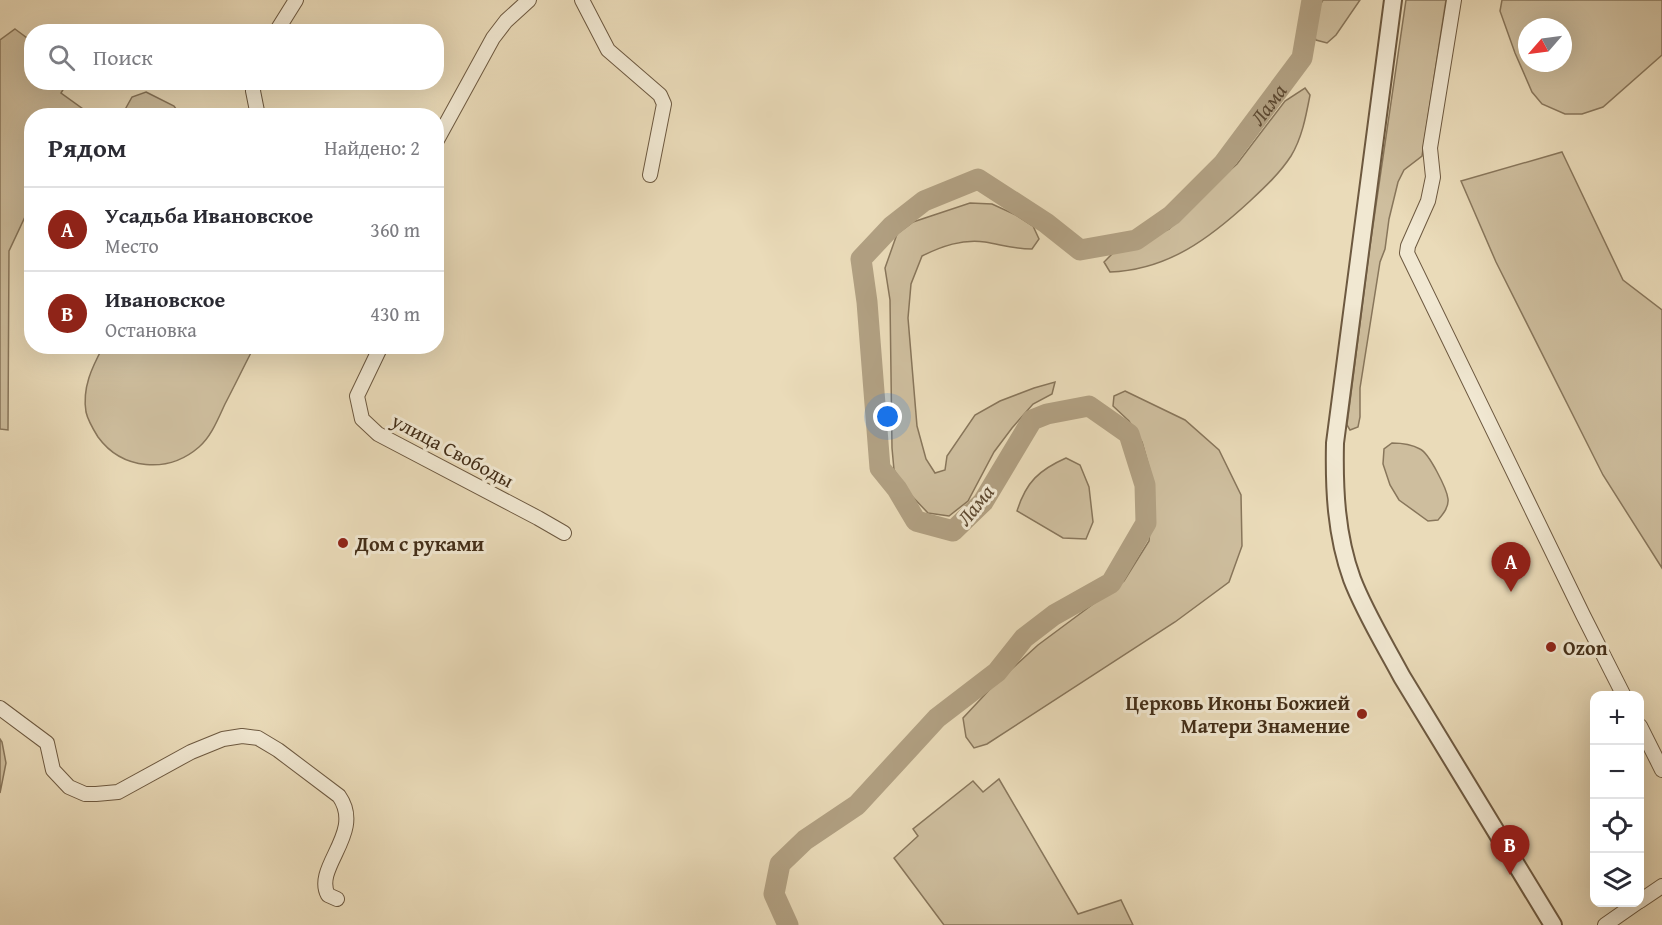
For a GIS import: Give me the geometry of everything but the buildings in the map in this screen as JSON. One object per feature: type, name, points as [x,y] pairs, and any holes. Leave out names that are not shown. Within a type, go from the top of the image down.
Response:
[{"type":"street","points":[[281,24],[296,0]]},
{"type":"street","points":[[444,128],[494,39],[506,21],[529,0]]},
{"type":"street","points":[[582,0],[608,50],[660,95],[664,104],[650,175]]},
{"type":"street","points":[[1393,0],[1335,443],[1334,485],[1338,526],[1352,580],[1383,642],[1553,925]]},
{"type":"street","points":[[1454,0],[1430,148],[1433,177],[1428,201],[1407,252],[1622,691]]},
{"type":"street","points":[[253,90],[256,108]]},
{"type":"street","name":"улица Свободы","points":[[377,354],[357,396],[362,419],[378,434],[564,533]]},
{"type":"street","points":[[0,708],[47,743],[53,770],[69,787],[85,794],[118,792],[191,752],[223,740],[242,736],[258,738],[331,789],[345,804],[348,820],[324,889],[328,895],[337,898]]},
{"type":"street","points":[[1644,734],[1662,770]]},
{"type":"street","points":[[1644,899],[1662,886]]},
{"type":"street","points":[[1605,925],[1632,907]]},
{"type":"shaded area","points":[[1323,0],[1360,0],[1336,35],[1327,43],[1316,40],[1313,30],[1315,15]]},
{"type":"shaded area","points":[[1406,0],[1446,0],[1422,156],[1404,170],[1398,182],[1385,249],[1380,262],[1360,388],[1360,417],[1358,427],[1350,430],[1347,425],[1369,253]]},
{"type":"shaded area","points":[[1502,0],[1662,0],[1662,55],[1603,107],[1582,114],[1565,114],[1542,104],[1532,92],[1523,72],[1572,72],[1572,18],[1518,18],[1518,60],[1500,11]]},
{"type":"shaded area","points":[[15,29],[24,36],[24,90],[63,90],[61,93],[82,108],[24,108],[24,219],[9,251],[8,430],[0,429],[0,40]]},
{"type":"shaded area","points":[[1305,88],[1310,95],[1303,127],[1295,149],[1282,168],[1256,196],[1235,215],[1187,250],[1151,265],[1110,272],[1104,262],[1113,253],[1169,229],[1237,164],[1285,101]]},
{"type":"shaded area","points":[[146,92],[175,108],[126,108],[132,97]]},
{"type":"shaded area","points":[[1562,152],[1623,280],[1662,310],[1662,568],[1603,475],[1496,262],[1461,181]]},
{"type":"shaded area","points":[[970,203],[992,204],[1016,215],[1033,226],[1039,239],[1032,249],[985,242],[960,242],[922,256],[911,284],[908,318],[917,426],[926,459],[935,473],[945,470],[947,456],[975,415],[1000,401],[1055,382],[1052,394],[1033,404],[994,452],[968,501],[949,516],[928,513],[908,492],[894,470],[890,300],[885,268],[897,234],[913,222]]},
{"type":"shaded area","points":[[99,354],[250,354],[214,427],[203,443],[187,456],[160,464],[132,462],[108,448],[98,437],[88,419],[85,403],[92,370]]},
{"type":"shaded area","points":[[1125,391],[1185,420],[1219,450],[1241,495],[1242,546],[1229,582],[1175,622],[987,744],[974,748],[966,737],[963,718],[992,687],[1038,645],[1124,581],[1149,541],[1154,485],[1142,442],[1129,421],[1113,406],[1114,396]]},
{"type":"shaded area","points":[[1392,443],[1406,444],[1420,449],[1433,464],[1448,499],[1447,508],[1438,520],[1428,521],[1399,500],[1390,485],[1383,464],[1384,449]]},
{"type":"shaded area","points":[[1066,458],[1080,465],[1089,487],[1093,522],[1086,539],[1063,538],[1017,511],[1025,492],[1035,478],[1048,467]]},
{"type":"shaded area","points":[[0,739],[6,763],[0,793]]},
{"type":"shaded area","points":[[999,779],[1078,914],[1121,900],[1133,925],[944,925],[894,858],[918,836],[913,829],[973,781],[983,792]]},
{"type":"waterway","name":"Лама","points":[[788,925],[774,894],[780,864],[805,840],[857,805],[937,718],[997,672],[1024,638],[1054,615],[1111,583],[1146,523],[1145,485],[1129,434],[1089,406],[1047,414],[1032,420],[983,502],[953,531],[916,521],[897,489],[880,468],[867,302],[861,259],[892,226],[924,201],[978,179],[1046,223],[1080,250],[1136,240],[1172,215],[1223,164],[1302,58],[1312,0]]},
{"type":"place","name":"Дом с руками","points":[[343,543]]},
{"type":"place","name":"Усадьба Ивановское","points":[[1511,592]]},
{"type":"place","name":"Ozon","points":[[1551,647]]},
{"type":"place","name":"Церковь Иконы Божией Матери Знамение","points":[[1362,714]]},
{"type":"place","name":"Ивановское","points":[[1510,875]]}]
